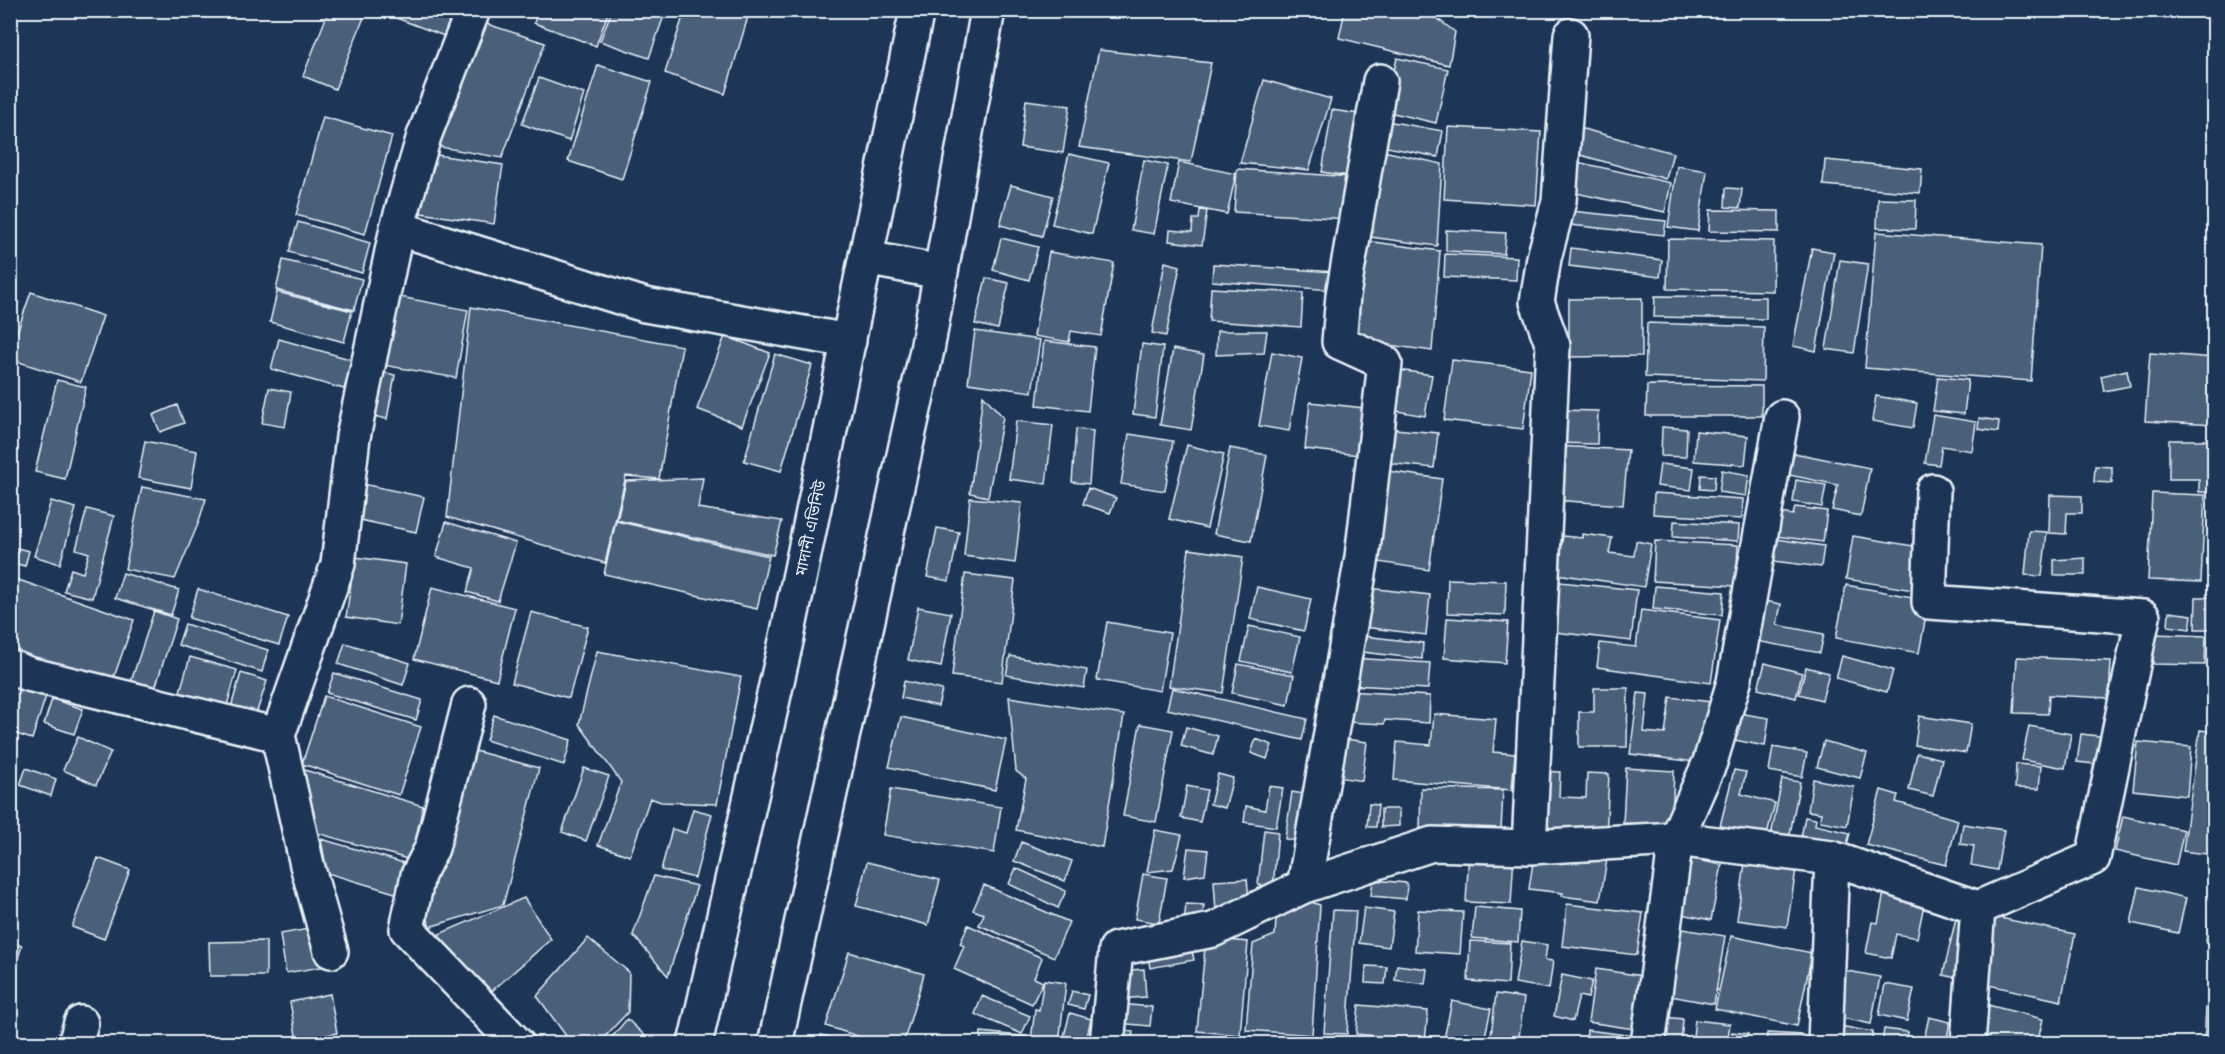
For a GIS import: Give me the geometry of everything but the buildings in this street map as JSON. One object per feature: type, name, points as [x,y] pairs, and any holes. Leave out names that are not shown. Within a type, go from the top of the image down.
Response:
[{"type":"street","points":[[331,951],[307,865],[278,735],[338,564],[353,437],[398,228],[424,136],[473,10]]},
{"type":"street","name":"মাদানী এভিনিউ","points":[[694,1044],[787,637],[917,10]]},
{"type":"street","points":[[775,1044],[927,350],[988,10]]},
{"type":"street","points":[[1529,847],[1553,346],[1537,302],[1544,258],[1559,201],[1571,35]]},
{"type":"street","points":[[1304,886],[1362,557],[1385,363],[1339,342],[1343,295],[1380,81]]},
{"type":"street","points":[[398,228],[645,305],[849,341]]},
{"type":"street","points":[[866,258],[940,272]]},
{"type":"street","points":[[1648,1044],[1676,839],[1710,762],[1734,682],[1782,417]]},
{"type":"street","points":[[1107,1044],[1116,949],[1213,930],[1304,886],[1432,844],[1529,847],[1676,839],[1832,858],[1978,908],[2093,858],[2143,617],[1929,602],[1933,491]]},
{"type":"street","points":[[10,667],[28,674],[278,735]]},
{"type":"street","points":[[469,704],[432,848],[418,875],[407,929],[517,1044]]},
{"type":"street","points":[[1825,1044],[1832,858]]},
{"type":"street","points":[[1968,1044],[1978,908]]}]
